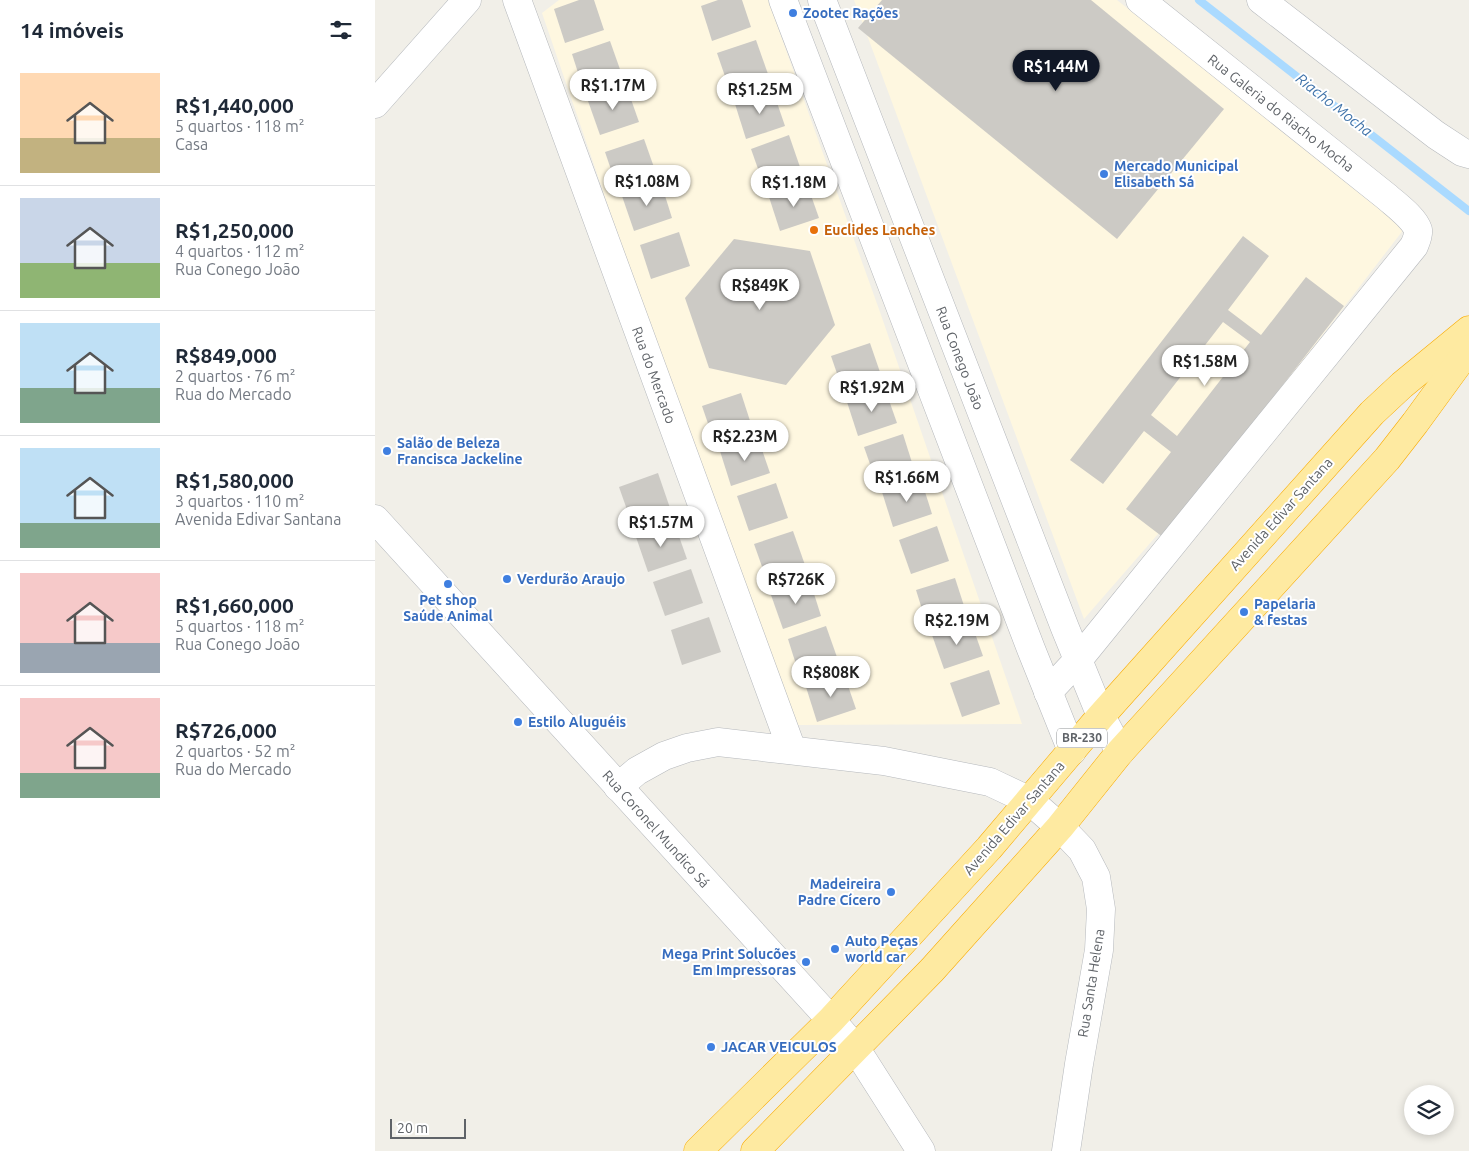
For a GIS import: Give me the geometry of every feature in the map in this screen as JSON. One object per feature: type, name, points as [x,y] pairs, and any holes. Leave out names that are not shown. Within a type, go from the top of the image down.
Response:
[{"type":"highway","name":"Avenida Edivar Santana","points":[[699,1151],[831,1020],[989,848],[1101,716],[1372,413],[1469,330]]},
{"type":"highway","name":"BR-230","points":[[755,1151],[932,970],[1060,827],[1120,752],[1387,459],[1469,349]]},
{"type":"street","points":[[375,104],[467,0]]},
{"type":"street","name":"Rua do Mercado","points":[[517,0],[792,750]]},
{"type":"street","points":[[783,0],[1072,751]]},
{"type":"street","name":"Rua Conego João","points":[[821,0],[1101,716]]},
{"type":"street","name":"Rua Galeria do Riacho Mocha","points":[[1078,660],[1414,246],[1418,237],[1418,230],[1408,215],[1387,197],[1140,0]]},
{"type":"street","points":[[1261,0],[1436,135],[1462,152],[1469,154]]},
{"type":"street","points":[[885,269],[920,253]]},
{"type":"street","name":"Rua Coronel Mundico Sá","points":[[375,519],[831,1020],[856,1049],[921,1151]]},
{"type":"street","points":[[1048,692],[1078,660]]},
{"type":"street","points":[[1101,716],[1120,752]]},
{"type":"street","name":"Rua Santa Helena","points":[[619,787],[637,771],[664,756],[687,748],[718,742],[884,761],[991,782],[1030,801],[1060,827],[1082,850],[1095,877],[1101,909],[1099,950],[1066,1151]]},
{"type":"shaded area","points":[[559,0],[768,0],[880,312],[1022,724],[795,725],[677,407],[542,13]]},
{"type":"shaded area","points":[[854,0],[1117,0],[1404,229],[1253,425],[1084,619]]},
{"type":"building","points":[[579,0],[594,0],[604,30],[565,43],[554,9]]},
{"type":"building","points":[[718,0],[742,0],[751,27],[712,41],[701,6]]},
{"type":"building","name":"Mercado Municipal Elisabeth Sá","points":[[882,0],[1091,0],[1224,109],[1117,239],[858,28]]},
{"type":"building","points":[[756,40],[768,74],[729,88],[717,53]]},
{"type":"building","points":[[610,41],[622,75],[583,88],[572,54]]},
{"type":"building","points":[[627,88],[639,122],[600,135],[588,101]]},
{"type":"building","points":[[773,91],[785,126],[746,139],[735,104]]},
{"type":"building","points":[[789,135],[801,170],[763,183],[751,149]]},
{"type":"building","points":[[644,139],[656,173],[617,187],[605,152]]},
{"type":"building","points":[[661,183],[672,218],[634,231],[622,196]]},
{"type":"building","points":[[807,184],[819,218],[780,231],[769,197]]},
{"type":"building","points":[[679,232],[690,266],[651,279],[640,245]]},
{"type":"building","points":[[1243,236],[1269,256],[1228,310],[1261,335],[1306,277],[1344,306],[1164,538],[1126,509],[1171,452],[1144,431],[1103,484],[1070,460]],"holes":[[[1223,322],[1250,342],[1177,436],[1151,415]]]},
{"type":"building","points":[[734,239],[810,251],[835,325],[786,385],[709,368],[685,298]]},
{"type":"building","points":[[870,343],[882,378],[843,391],[831,356]]},
{"type":"building","points":[[885,389],[897,423],[858,436],[847,402]]},
{"type":"building","points":[[741,393],[752,427],[714,441],[702,406]]},
{"type":"building","points":[[903,434],[914,469],[876,481],[864,447]]},
{"type":"building","points":[[758,438],[770,473],[731,486],[720,451]]},
{"type":"building","points":[[658,473],[670,508],[631,521],[619,487]]},
{"type":"building","points":[[921,479],[932,514],[893,527],[882,492]]},
{"type":"building","points":[[776,483],[788,518],[749,531],[737,496]]},
{"type":"building","points":[[675,525],[687,559],[648,572],[636,537]]},
{"type":"building","points":[[937,526],[949,561],[911,574],[899,540]]},
{"type":"building","points":[[793,531],[805,565],[766,578],[754,544]]},
{"type":"building","points":[[691,569],[703,603],[665,616],[653,582]]},
{"type":"building","points":[[955,578],[966,612],[927,625],[916,590]]},
{"type":"building","points":[[810,581],[821,616],[783,629],[771,595]]},
{"type":"building","points":[[709,617],[721,652],[682,665],[671,630]]},
{"type":"building","points":[[971,622],[983,656],[944,669],[932,635]]},
{"type":"building","points":[[826,626],[838,660],[799,674],[788,639]]},
{"type":"building","points":[[989,670],[1000,704],[962,717],[950,683]]},
{"type":"building","points":[[844,674],[856,709],[817,722],[806,687]]},
{"type":"waterway","name":"Riacho Mocha","points":[[1199,0],[1469,211]]},
{"type":"place","name":"Zootec Rações","points":[[793,13]]},
{"type":"place","name":"Mercado Municipal Elisabeth Sá","points":[[1104,174]]},
{"type":"place","name":"Euclides Lanches","points":[[814,230]]},
{"type":"place","name":"Salão de Beleza Francisca Jackeline","points":[[387,451]]},
{"type":"place","name":"Verdurão Araujo","points":[[507,579]]},
{"type":"place","name":"Pet shop Saúde Animal","points":[[448,584]]},
{"type":"place","name":"Papelaria & festas","points":[[1244,612]]},
{"type":"place","name":"Estilo Aluguéis","points":[[518,722]]},
{"type":"place","name":"Madeireira Padre Cícero","points":[[891,892]]},
{"type":"place","name":"Auto Peças world car","points":[[835,949]]},
{"type":"place","name":"Mega Print Solucões Em Impressoras","points":[[806,962]]},
{"type":"place","name":"JACAR VEICULOS","points":[[711,1047]]}]
